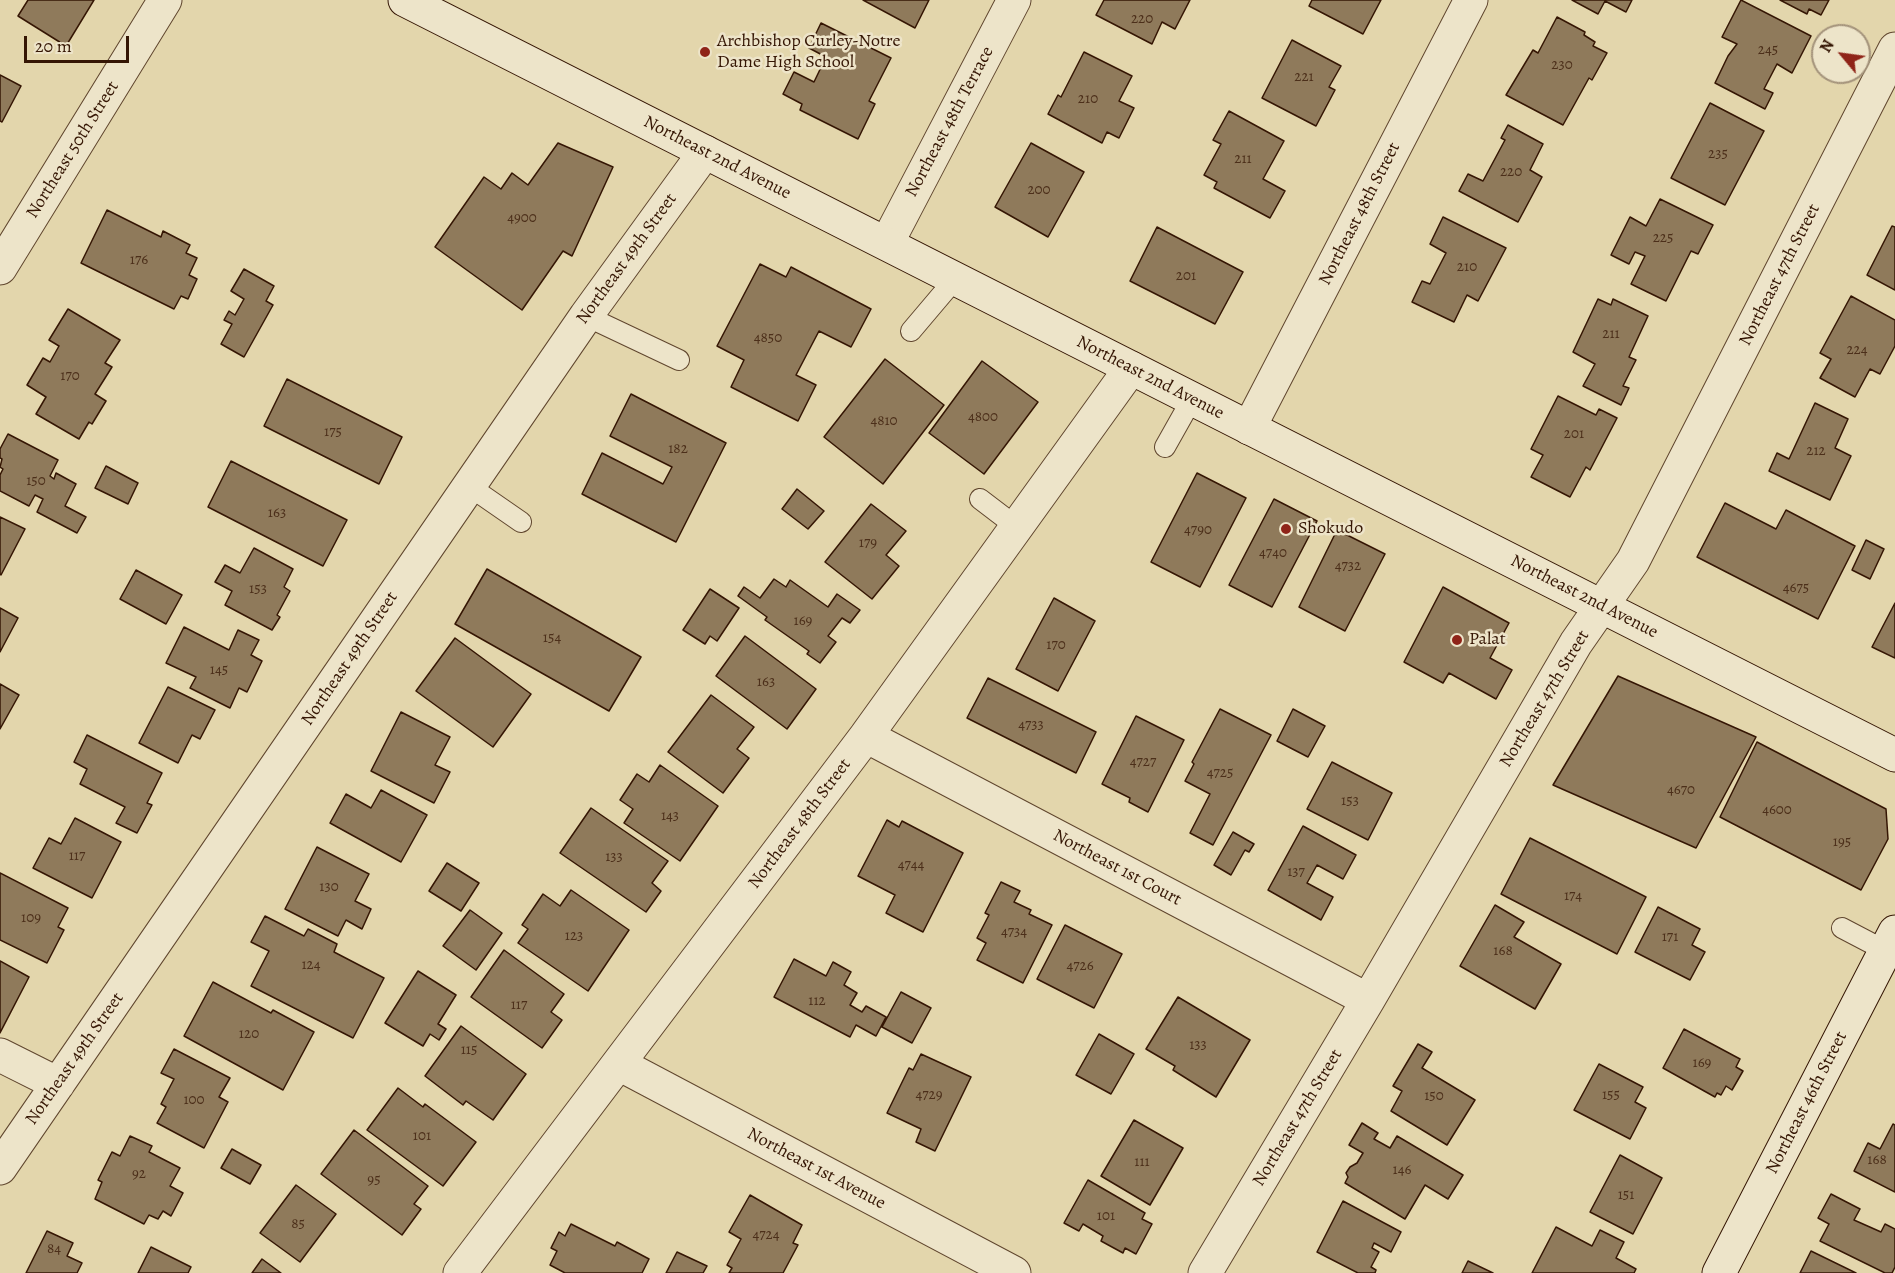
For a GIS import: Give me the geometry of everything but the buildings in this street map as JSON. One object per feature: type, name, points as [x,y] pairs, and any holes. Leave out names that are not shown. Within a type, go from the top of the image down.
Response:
[{"type":"street","name":"Northeast 50th Street","points":[[0,268],[165,0]]},
{"type":"street","name":"Northeast 2nd Avenue","points":[[405,0],[1895,755]]},
{"type":"street","name":"Northeast 48th Terrace","points":[[887,243],[1014,0]]},
{"type":"street","name":"Northeast 48th Street","points":[[1249,428],[1471,0]]},
{"type":"street","name":"Northeast 47th Street","points":[[1205,1273],[1368,1000],[1576,643],[1633,561],[1895,49]]},
{"type":"street","name":"Northeast 49th Street","points":[[0,1168],[586,316],[705,152]]},
{"type":"street","name":"Northeast 48th Street","points":[[460,1273],[866,736],[1131,368]]},
{"type":"street","name":"Northeast 1st Court","points":[[866,736],[1368,1000]]},
{"type":"street","name":"Northeast 46th Street","points":[[1719,1273],[1891,941]]},
{"type":"street","points":[[0,1055],[58,1084]]},
{"type":"street","name":"Northeast 1st Avenue","points":[[619,1064],[1014,1273]]},
{"type":"lane","points":[[911,331],[955,279]]},
{"type":"lane","points":[[586,316],[679,360]]},
{"type":"lane","points":[[1165,447],[1192,399]]},
{"type":"lane","points":[[469,486],[521,522]]},
{"type":"lane","points":[[980,500],[1018,528]]},
{"type":"lane","points":[[1842,928],[1891,941]]},
{"type":"place","name":"Archbishop Curley-Notre Dame High School","points":[[705,52]]},
{"type":"place","name":"Shokudo","points":[[1286,529]]},
{"type":"place","name":"Palat","points":[[1457,640]]}]
